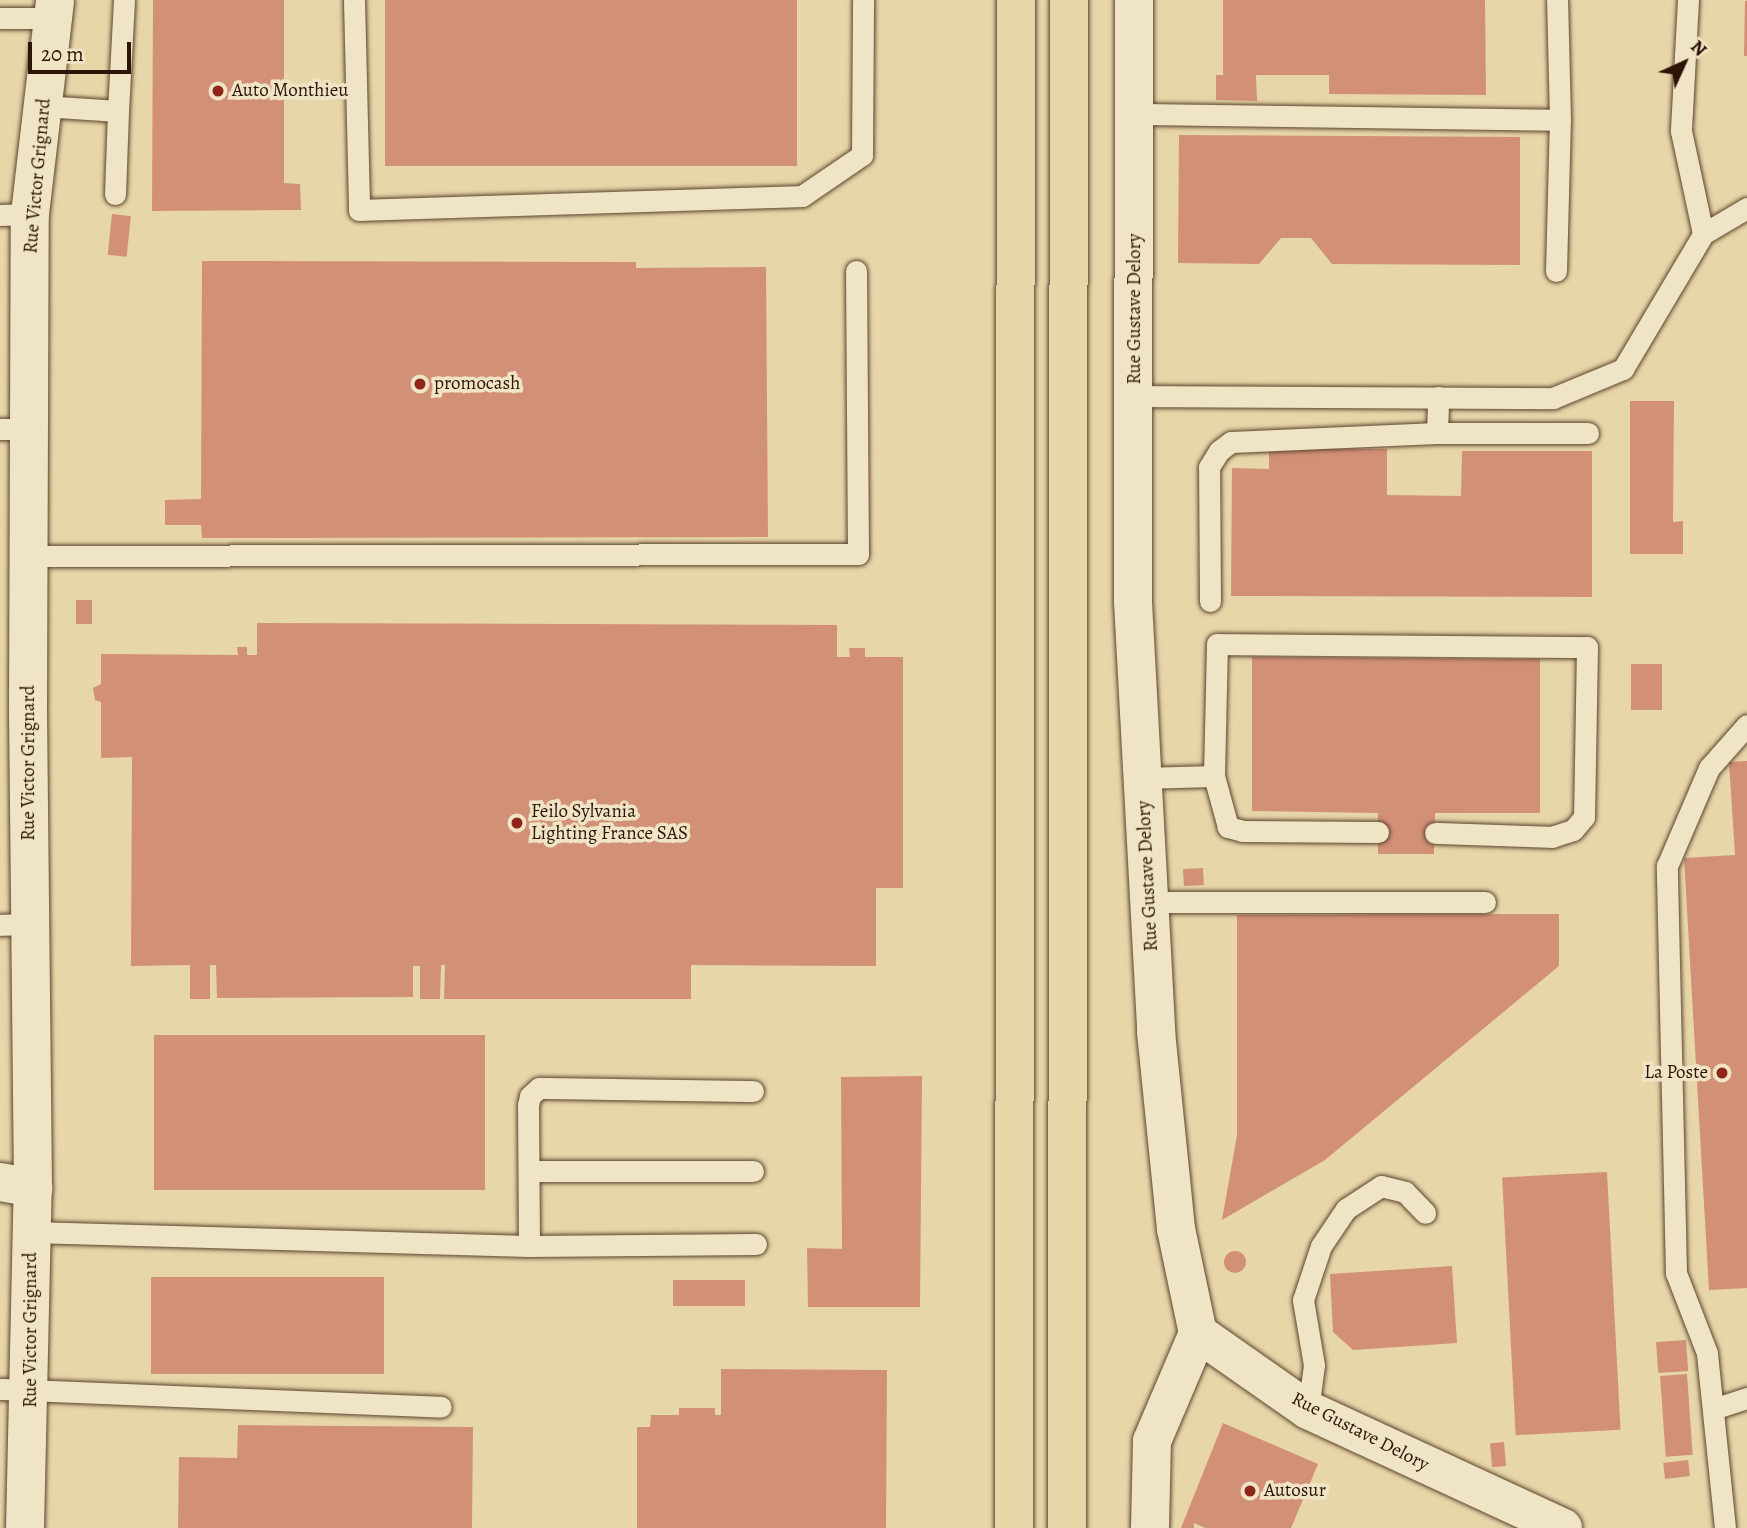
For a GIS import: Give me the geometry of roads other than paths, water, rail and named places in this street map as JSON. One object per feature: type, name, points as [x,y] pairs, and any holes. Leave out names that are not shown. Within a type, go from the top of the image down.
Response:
[{"type":"highway","points":[[1014,1528],[1016,0]]},
{"type":"highway","points":[[1068,1528],[1069,0]]},
{"type":"street","name":"Rue Gustave Delory","points":[[1134,0],[1133,602],[1156,1032],[1176,1229],[1198,1333],[1308,1410],[1563,1528]]},
{"type":"street","name":"Rue Victor Grignard","points":[[25,1528],[16,1390],[31,1232],[16,1185],[15,924],[29,556],[15,429],[15,215],[43,106],[54,9]]},
{"type":"street","points":[[1150,1528],[1152,1441],[1198,1333]]},
{"type":"lane","points":[[115,194],[124,0]]},
{"type":"lane","points":[[354,0],[359,210],[802,196],[862,155],[863,0]]},
{"type":"lane","points":[[1556,271],[1560,120],[1557,0]]},
{"type":"lane","points":[[1688,0],[1681,131],[1703,234]]},
{"type":"lane","points":[[0,18],[54,9]]},
{"type":"lane","points":[[43,106],[118,111]]},
{"type":"lane","points":[[1135,114],[1560,120]]},
{"type":"lane","points":[[1134,396],[1553,398],[1623,369],[1703,234],[1747,208]]},
{"type":"lane","points":[[29,556],[858,554],[856,271]]},
{"type":"lane","points":[[1437,433],[1438,397]]},
{"type":"lane","points":[[1210,601],[1209,467],[1219,451],[1231,442],[1437,433],[1588,433]]},
{"type":"lane","points":[[1378,832],[1243,831],[1228,827],[1214,776],[1217,644],[1587,647],[1584,817],[1573,830],[1552,837],[1435,833]]},
{"type":"lane","points":[[1725,1528],[1707,1353],[1676,1273],[1667,866],[1709,768],[1747,725]]},
{"type":"lane","points":[[1142,778],[1214,776]]},
{"type":"lane","points":[[1149,902],[1486,902]]},
{"type":"lane","points":[[528,1246],[528,1105],[530,1096],[539,1088],[753,1091]]},
{"type":"lane","points":[[528,1171],[753,1171]]},
{"type":"lane","points":[[1308,1410],[1314,1365],[1303,1300],[1321,1246],[1346,1209],[1381,1186],[1405,1192],[1425,1213]]},
{"type":"lane","points":[[31,1232],[528,1246],[756,1244]]},
{"type":"lane","points":[[16,1390],[442,1407]]},
{"type":"lane","points":[[1713,1409],[1747,1398]]},
{"type":"place","name":"Auto Monthieu","points":[[218,91]]},
{"type":"place","name":"promocash","points":[[420,384]]},
{"type":"place","name":"Feilo Sylvania Lighting France SAS","points":[[517,823]]},
{"type":"place","name":"La Poste","points":[[1722,1073]]},
{"type":"place","name":"Autosur","points":[[1250,1491]]}]
